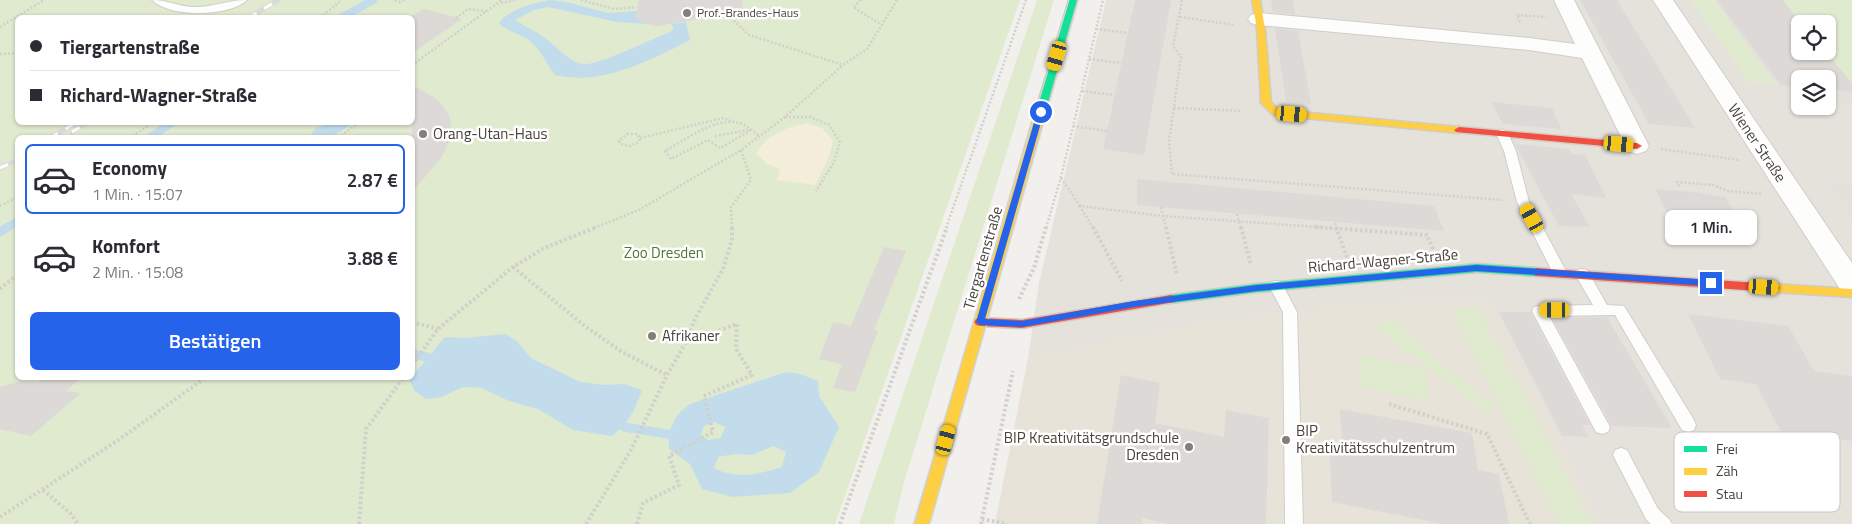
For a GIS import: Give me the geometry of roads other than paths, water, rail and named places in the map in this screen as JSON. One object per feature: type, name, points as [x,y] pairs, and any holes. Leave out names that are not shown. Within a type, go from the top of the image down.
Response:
[{"type":"street","name":"Tiergartenstraße","points":[[922,524],[1073,0]]},
{"type":"street","name":"Wiener Straße","points":[[1663,0],[1852,285]]},
{"type":"street","points":[[1569,10],[1637,146]]},
{"type":"street","points":[[1590,53],[1529,44],[1258,16],[1266,103],[1276,113],[1637,146]]},
{"type":"street","name":"Richard-Wagner-Straße","points":[[980,322],[1022,324],[1183,297],[1354,278],[1476,268],[1852,293]]},
{"type":"lane","points":[[158,0],[169,8],[188,11],[204,11],[242,0]]},
{"type":"lane","points":[[1502,133],[1510,151],[1523,202],[1560,273]]},
{"type":"lane","points":[[1582,274],[1603,310]]},
{"type":"lane","points":[[1276,286],[1290,312],[1294,524]]},
{"type":"lane","points":[[1602,428],[1539,310],[1619,310],[1688,425]]},
{"type":"lane","points":[[1621,455],[1652,514],[1663,524]]},
{"type":"water","points":[[551,0],[571,3],[608,13],[637,11],[635,17],[647,24],[617,22],[548,7],[534,10],[515,20],[542,36],[567,57],[583,64],[599,61],[670,32],[674,28],[671,24],[686,22],[690,40],[625,70],[590,77],[573,78],[555,75],[540,52],[529,40],[499,23],[515,10]]},
{"type":"water","points":[[324,125],[351,125],[334,135],[311,135],[316,128]]},
{"type":"water","points":[[505,334],[517,341],[531,358],[580,382],[605,385],[624,384],[642,390],[634,410],[627,421],[612,436],[573,430],[538,409],[509,401],[482,388],[463,387],[441,397],[426,399],[415,391],[409,380],[415,380],[415,373],[445,337],[464,338]]},
{"type":"water","points":[[786,372],[800,374],[818,381],[819,396],[839,427],[819,472],[790,493],[732,497],[702,489],[690,464],[669,449],[669,436],[673,423],[684,408],[690,404]],"holes":[[[714,422],[725,427],[721,438],[708,440],[701,435],[704,426]],[[773,446],[786,452],[782,467],[748,475],[731,474],[714,468],[718,457],[735,454],[752,455]]]},
{"type":"waterway","points":[[346,15],[373,0]]},
{"type":"waterway","points":[[154,135],[168,125]]},
{"type":"waterway","points":[[6,228],[15,223]]},
{"type":"waterway","points":[[0,232],[8,227]]},
{"type":"waterway","points":[[415,355],[427,357]]},
{"type":"waterway","points":[[624,427],[667,434]]},
{"type":"tram line","points":[[913,524],[1069,0]]},
{"type":"tram line","points":[[930,524],[1079,0]]},
{"type":"railway","points":[[254,15],[278,0]]},
{"type":"railway","points":[[55,135],[72,125]]},
{"type":"railway","points":[[72,132],[83,125]]},
{"type":"railway","points":[[0,168],[15,161]]},
{"type":"place","name":"Prof.-Brandes-Haus","points":[[687,13]]},
{"type":"place","name":"Orang-Utan-Haus","points":[[423,134]]},
{"type":"place","name":"Afrikaner","points":[[652,336]]},
{"type":"place","name":"BIP Kreativitätsschulzentrum","points":[[1286,440]]},
{"type":"place","name":"BIP Kreativitätsgrundschule Dresden","points":[[1189,447]]},
{"type":"park label","name":"Zoo Dresden","points":[[664,253]]}]
